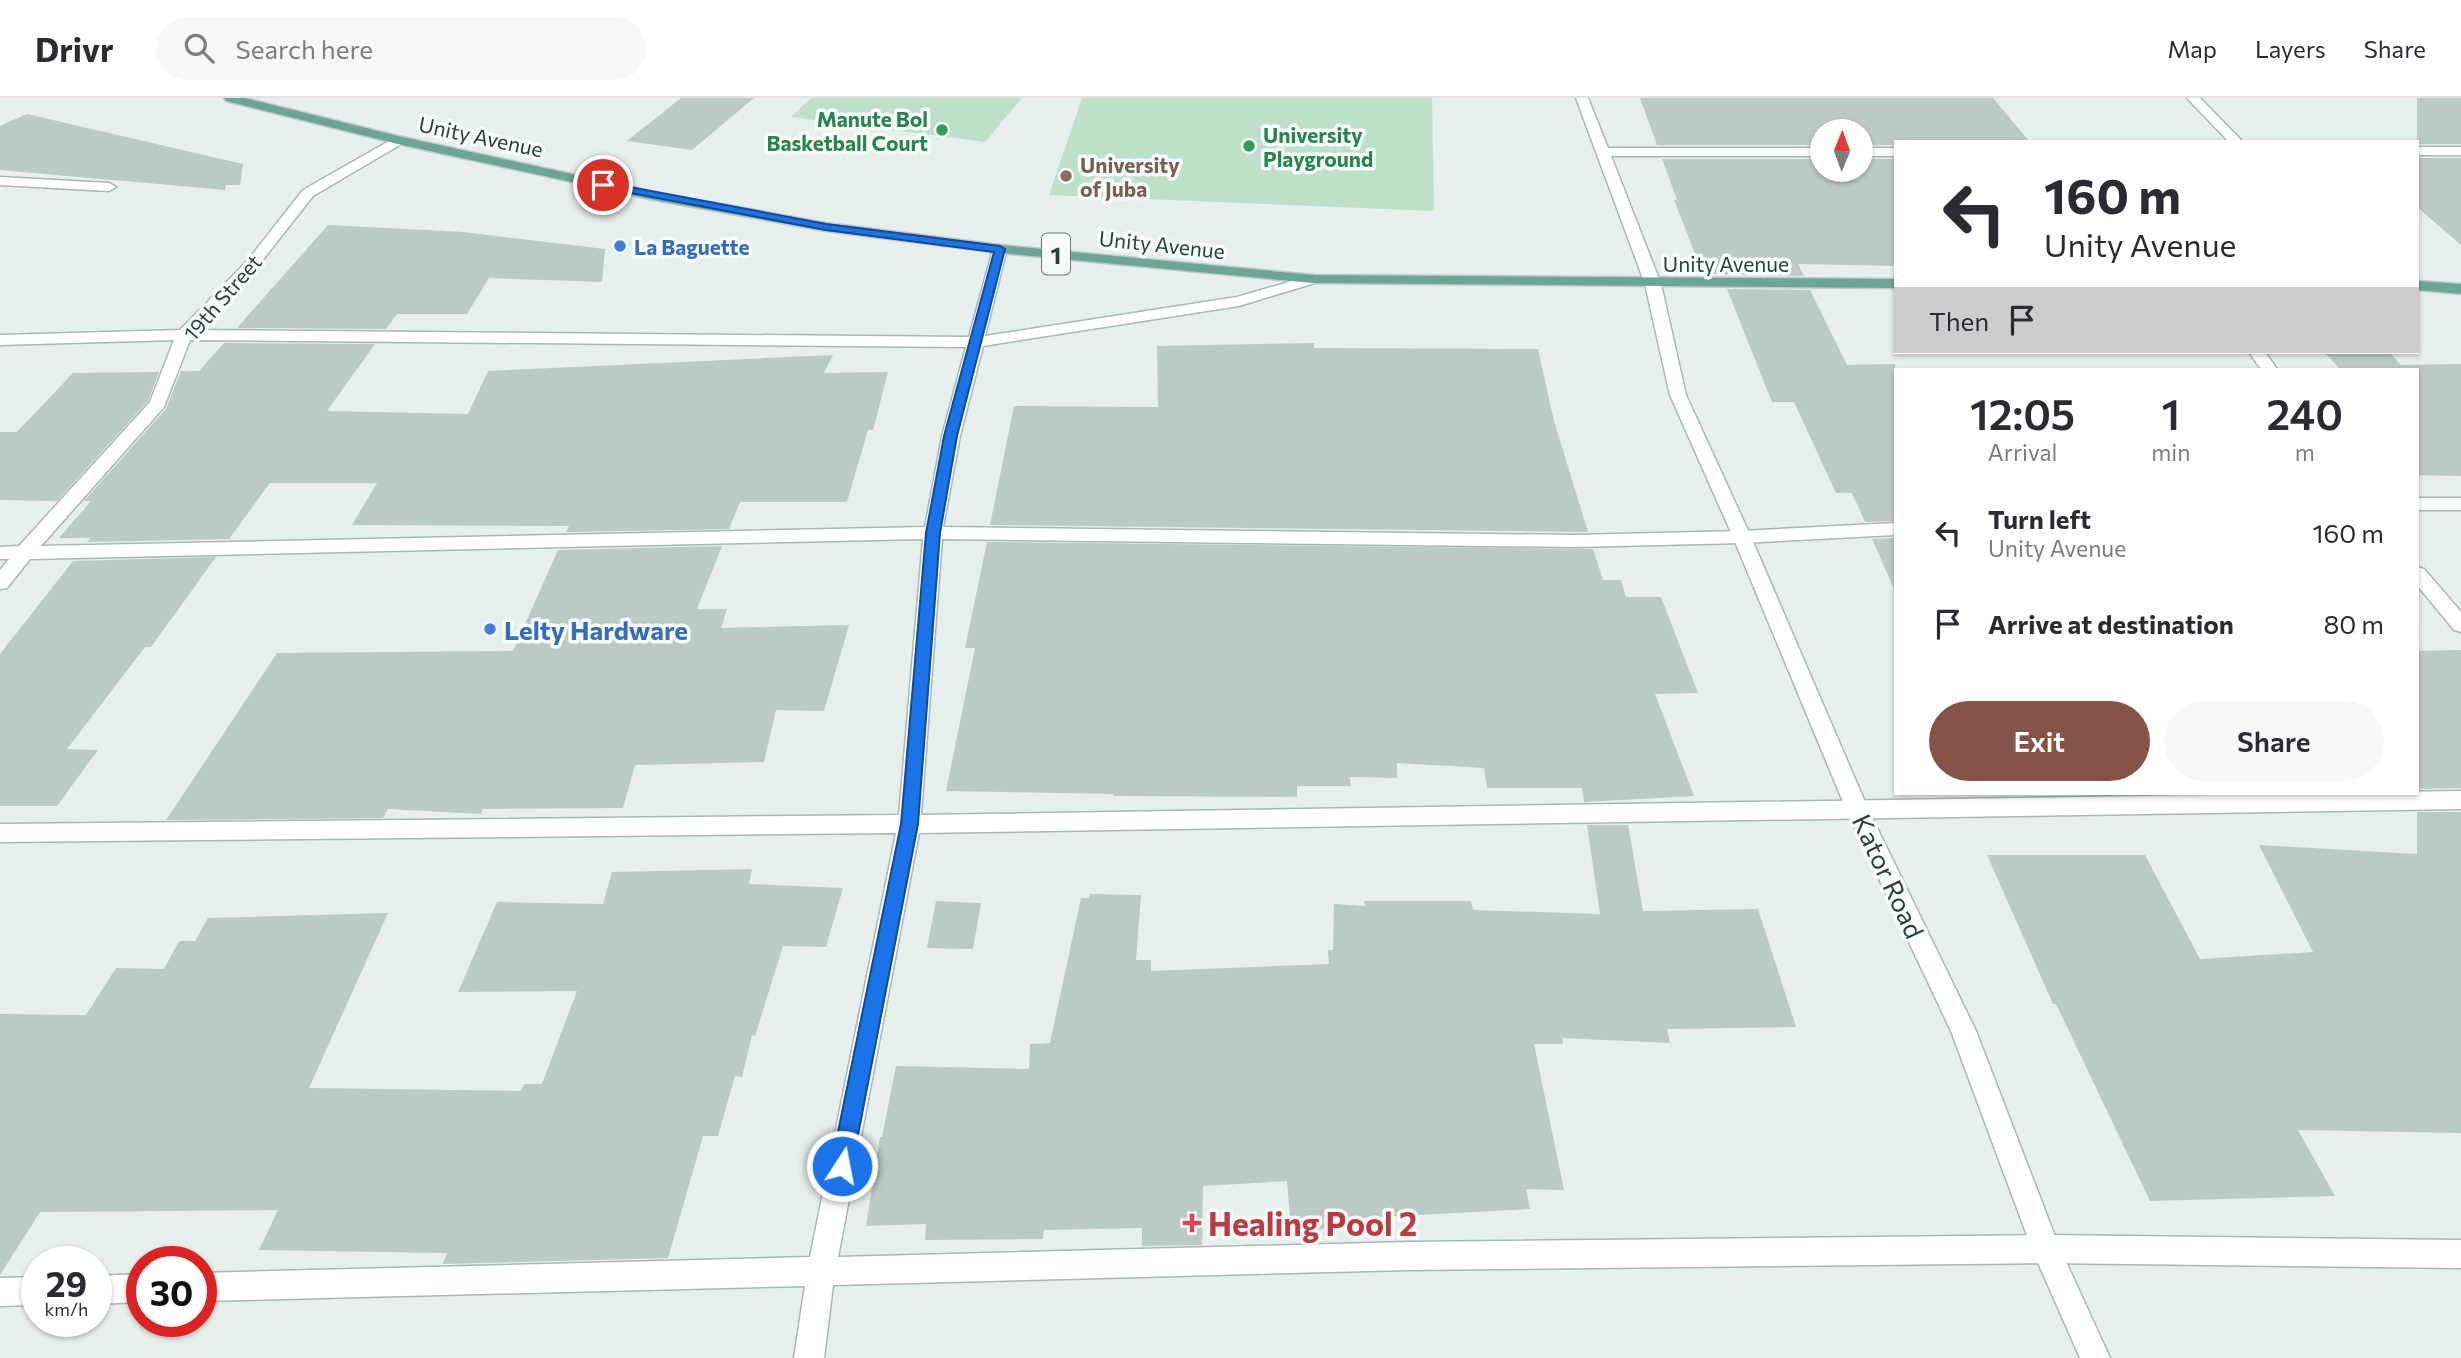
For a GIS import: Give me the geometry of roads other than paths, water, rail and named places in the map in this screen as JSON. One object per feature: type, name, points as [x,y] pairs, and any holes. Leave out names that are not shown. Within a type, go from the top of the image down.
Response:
[{"type":"main road","name":"Unity Avenue","points":[[230,98],[398,139],[667,199],[826,227],[1000,249],[1313,279],[1894,284]]},
{"type":"main road","points":[[2419,286],[2461,289]]},
{"type":"street","name":"Kator Road","points":[[1582,98],[1653,284],[1678,396],[1742,537],[1857,808],[1963,1031],[2046,1249],[2095,1358]]},
{"type":"street","points":[[2193,98],[2235,140]]},
{"type":"street","name":"19th Street","points":[[0,583],[158,403],[184,335],[253,262],[308,193],[398,139]]},
{"type":"street","points":[[2419,150],[2461,150]]},
{"type":"street","points":[[1602,152],[1810,152]]},
{"type":"street","points":[[1873,152],[1894,152]]},
{"type":"street","points":[[0,181],[109,187]]},
{"type":"street","points":[[809,1358],[821,1271],[909,824],[933,533],[951,436],[1000,249]]},
{"type":"street","points":[[0,340],[184,335],[976,342],[1239,301],[1313,279]]},
{"type":"street","points":[[2419,504],[2461,504]]},
{"type":"street","points":[[0,553],[933,533],[1575,541],[1742,537],[1894,529]]},
{"type":"street","points":[[2419,575],[2461,625]]},
{"type":"street","points":[[0,833],[909,824],[2461,800]]},
{"type":"street","points":[[217,1287],[1409,1256],[2046,1249],[2461,1254]]},
{"type":"street","points":[[0,1292],[21,1291]]},
{"type":"place","name":"Manute Bol Basketball Court","points":[[942,130]]},
{"type":"place","name":"University Playground","points":[[1249,146]]},
{"type":"place","name":"University of Juba","points":[[1066,176]]},
{"type":"place","name":"La Baguette","points":[[620,246]]},
{"type":"place","name":"Lelty Hardware","points":[[490,629]]},
{"type":"place","name":"Healing Pool 2","points":[[1192,1223]]}]
